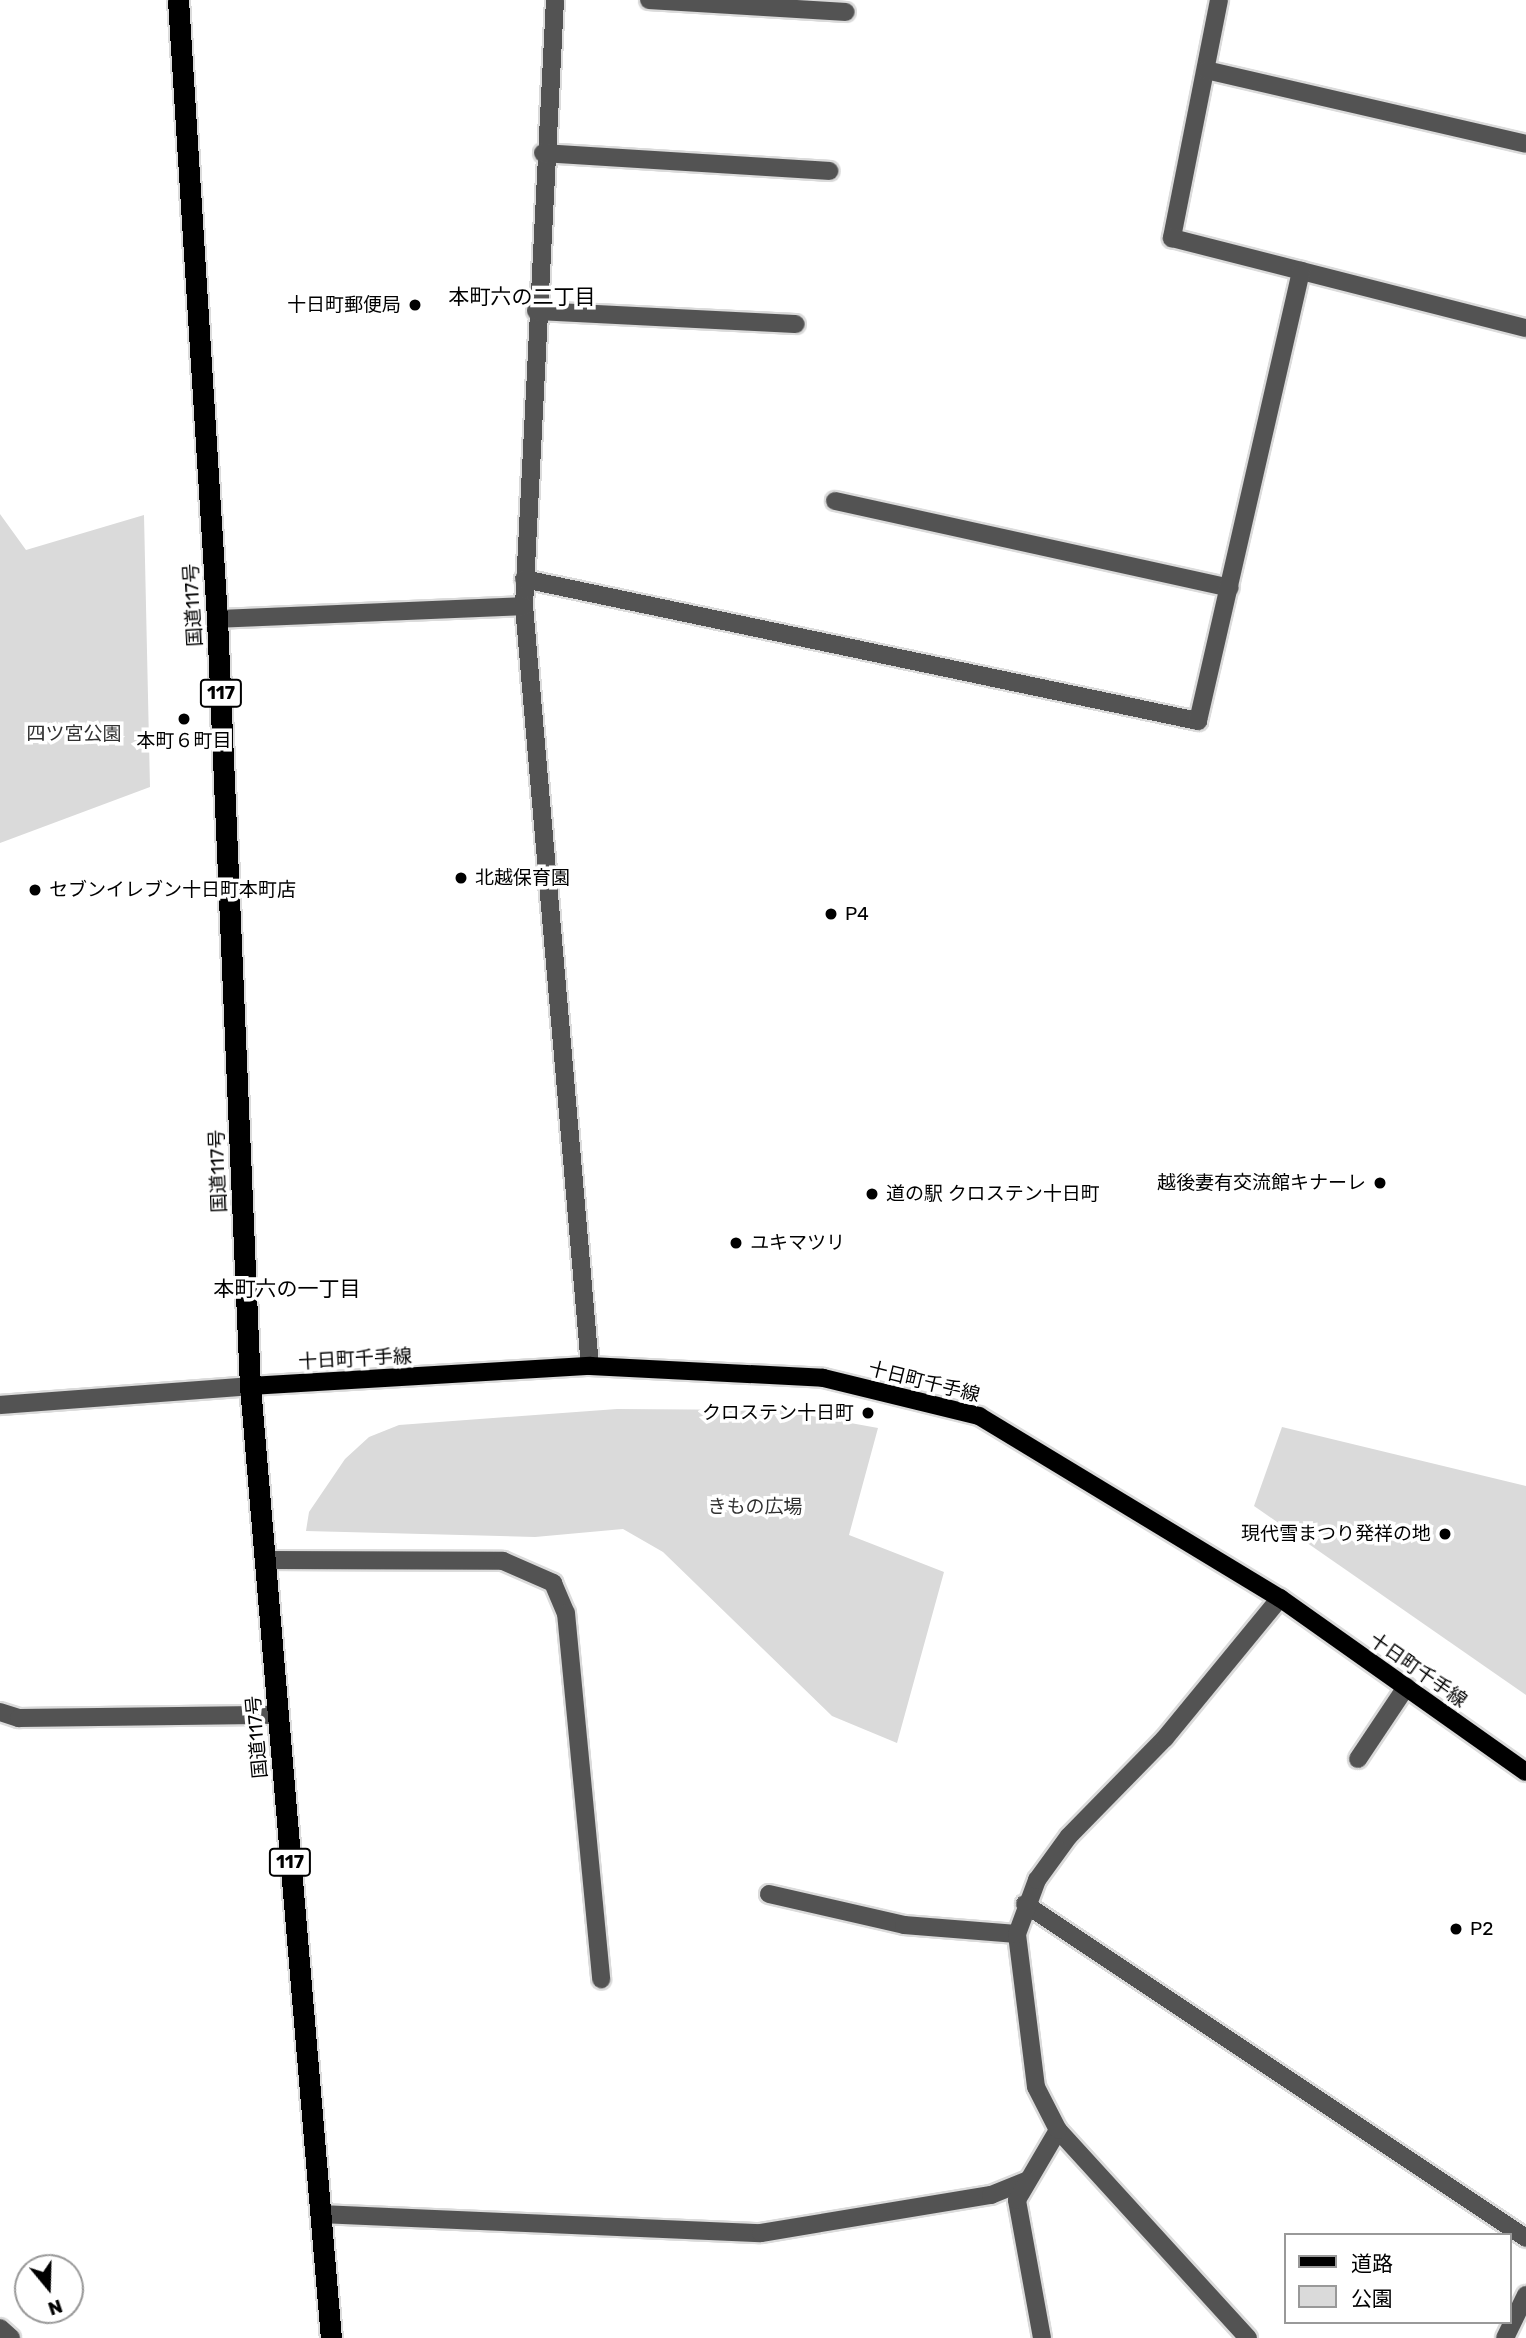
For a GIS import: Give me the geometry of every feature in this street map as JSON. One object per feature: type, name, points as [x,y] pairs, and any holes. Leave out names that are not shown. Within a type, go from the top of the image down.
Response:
[{"type":"highway","name":"国道117号","points":[[178,0],[217,619],[250,1386],[331,2338]]},
{"type":"main road","name":"十日町千手線","points":[[250,1386],[590,1366],[823,1378],[979,1416],[1280,1598],[1526,1772]]},
{"type":"street","points":[[555,0],[544,153],[524,606],[590,1366]]},
{"type":"street","points":[[649,0],[846,12]]},
{"type":"street","points":[[1219,0],[1172,238],[1526,328]]},
{"type":"street","points":[[1206,70],[1526,144]]},
{"type":"street","points":[[544,153],[829,171]]},
{"type":"street","points":[[524,579],[1198,721],[1301,271]]},
{"type":"street","points":[[537,311],[796,324]]},
{"type":"street","points":[[835,501],[1230,588]]},
{"type":"street","points":[[217,619],[524,606]]},
{"type":"street","points":[[0,1405],[250,1386]]},
{"type":"street","points":[[265,1560],[503,1561],[553,1583],[566,1613],[601,1979]]},
{"type":"street","points":[[1248,2338],[1058,2130],[1036,2087],[1017,1934],[1025,1904],[1069,1836],[1165,1738],[1280,1598]]},
{"type":"street","points":[[1358,1759],[1406,1687]]},
{"type":"street","points":[[0,1712],[19,1718],[278,1715]]},
{"type":"street","points":[[769,1894],[904,1925],[1017,1934]]},
{"type":"street","points":[[1025,1904],[1526,2238]]},
{"type":"street","points":[[1042,2338],[1017,2200],[1058,2130]]},
{"type":"street","points":[[320,2214],[761,2233],[991,2195],[1026,2182]]},
{"type":"street","points":[[1505,2338],[1522,2316],[1526,2295]]},
{"type":"street","points":[[0,2328],[11,2338]]},
{"type":"green space","name":"四ツ宮公園","points":[[0,514],[26,550],[144,515],[150,787],[0,843]]},
{"type":"green space","name":"きもの広場","points":[[617,1409],[779,1410],[878,1428],[849,1535],[944,1572],[897,1743],[832,1716],[663,1552],[623,1529],[535,1537],[306,1531],[309,1512],[345,1459],[369,1437],[399,1425]]},
{"type":"green space","points":[[1282,1427],[1526,1486],[1526,1695],[1254,1506]]},
{"type":"place","name":"十日町郵便局","points":[[415,305]]},
{"type":"place","name":"本町６町目","points":[[184,719]]},
{"type":"place","name":"北越保育園","points":[[461,878]]},
{"type":"place","name":"セブンイレブン十日町本町店","points":[[35,890]]},
{"type":"place","name":"P4","points":[[831,914]]},
{"type":"place","name":"越後妻有交流館キナーレ","points":[[1380,1183]]},
{"type":"place","name":"道の駅 クロステン十日町","points":[[872,1194]]},
{"type":"place","name":"ユキマツリ","points":[[736,1243]]},
{"type":"place","name":"クロステン十日町","points":[[868,1413]]},
{"type":"place","name":"現代雪まつり発祥の地","points":[[1445,1534]]},
{"type":"place","name":"P2","points":[[1456,1929]]},
{"type":"district","name":"本町六の二丁目","points":[[522,297]]},
{"type":"district","name":"本町六の一丁目","points":[[287,1289]]}]
